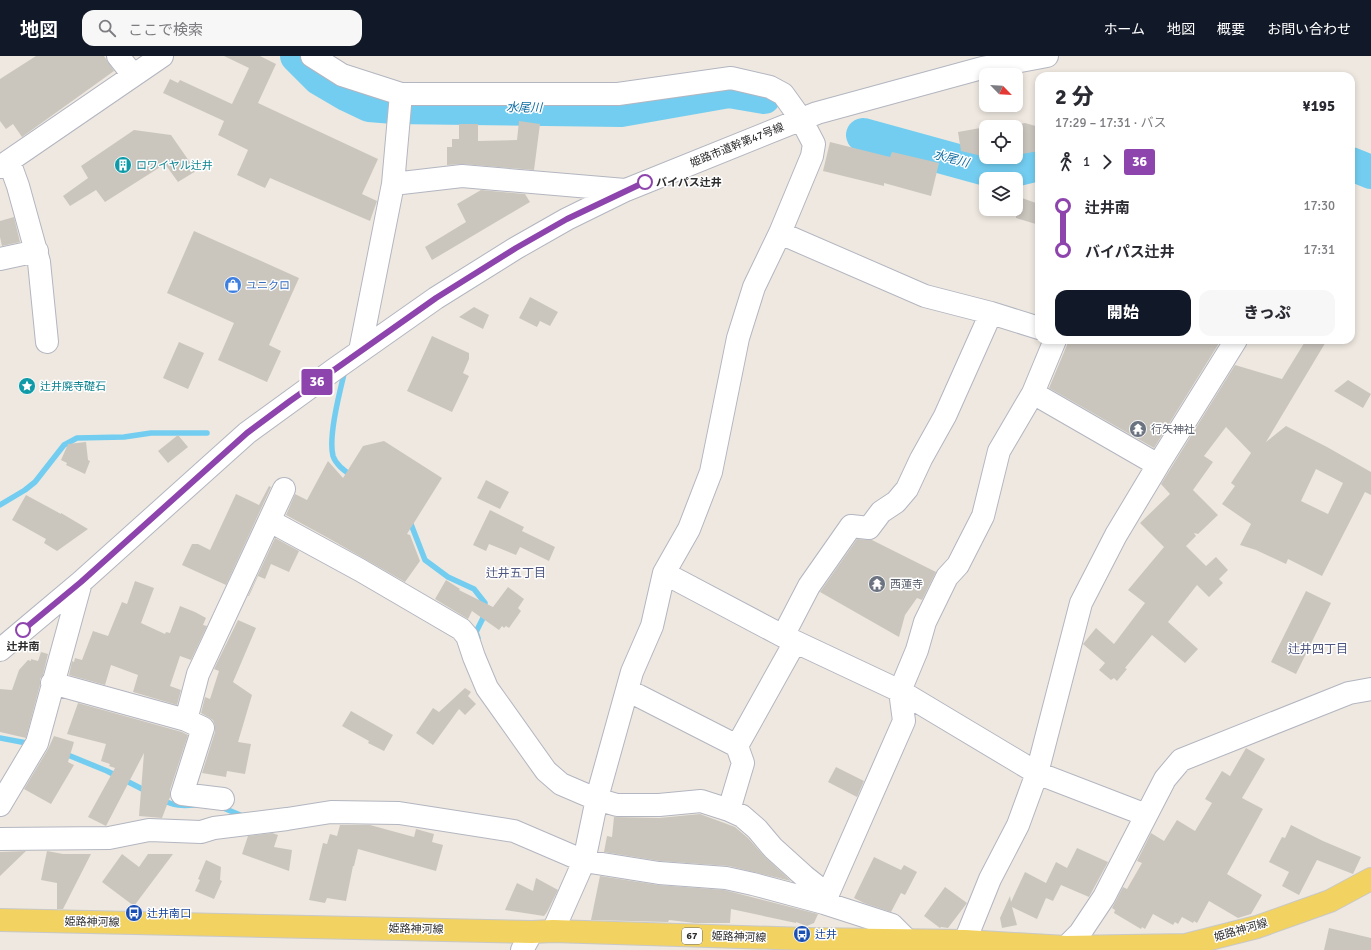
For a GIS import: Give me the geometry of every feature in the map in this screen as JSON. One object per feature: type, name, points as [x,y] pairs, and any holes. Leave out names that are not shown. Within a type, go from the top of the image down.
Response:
[{"type":"main road","name":"姫路神河線","points":[[0,920],[536,938],[908,942],[965,941],[1076,948],[1190,947],[1257,927],[1330,901],[1371,879]]},
{"type":"street","points":[[118,56],[133,76]]},
{"type":"street","points":[[47,342],[37,251],[18,186],[5,164],[162,56]]},
{"type":"street","points":[[312,56],[342,75],[401,94],[618,94],[732,78],[770,87],[783,94],[801,119],[814,144],[812,156],[780,233],[754,287],[738,338],[711,472],[689,529],[664,573],[652,626],[632,672],[596,799],[584,861],[536,938]]},
{"type":"street","name":"姫路市道幹第47号線","points":[[0,650],[81,582],[247,433],[436,298],[516,248],[567,219],[626,190],[801,119],[833,108],[982,68],[1047,56]]},
{"type":"street","points":[[360,351],[393,184],[400,119],[401,94]]},
{"type":"street","points":[[393,184],[462,176],[626,190]]},
{"type":"street","points":[[780,233],[925,296],[991,313],[1035,327]]},
{"type":"street","points":[[0,260],[37,251]]},
{"type":"street","points":[[737,746],[789,639],[809,586],[851,526],[869,528],[881,512],[896,502],[907,488],[945,416],[991,313]]},
{"type":"street","points":[[826,899],[904,721],[900,691],[917,650],[925,622],[947,577],[958,565],[983,516],[999,451],[1033,393],[1053,344]]},
{"type":"street","points":[[965,941],[990,879],[1018,825],[1037,772],[1081,603],[1116,535],[1158,464],[1233,344]]},
{"type":"street","points":[[1033,393],[1158,464]]},
{"type":"street","points":[[186,720],[198,674],[284,489]]},
{"type":"street","points":[[270,521],[360,570],[460,629],[467,636],[474,658],[487,688],[546,770],[561,784],[596,799],[617,805],[659,805],[701,801],[729,810],[742,816],[757,829],[773,848],[804,876],[826,899]]},
{"type":"street","points":[[664,573],[789,639],[900,691],[1037,772],[1146,815]]},
{"type":"street","points":[[0,805],[37,743],[52,683],[81,582]]},
{"type":"street","points":[[52,683],[186,720],[203,728],[182,794],[223,799]]},
{"type":"street","points":[[1076,948],[1080,934],[1104,897],[1165,779],[1181,760],[1349,693],[1371,689]]},
{"type":"street","points":[[627,691],[737,746],[743,763],[729,810]]},
{"type":"street","points":[[0,839],[109,838],[149,830],[201,832],[214,828],[331,812],[399,813],[514,831],[584,861],[659,873],[726,878],[826,899],[892,925],[908,942]]},
{"type":"building","points":[[36,56],[104,56],[114,71],[22,137],[13,124],[6,129],[0,121],[0,79]]},
{"type":"building","points":[[224,56],[260,56],[276,64],[258,103],[378,159],[362,194],[377,201],[370,221],[270,178],[265,188],[237,175],[248,150],[218,135],[224,121],[163,93],[170,79],[178,83],[180,80],[232,104],[249,68]]},
{"type":"building","points":[[519,121],[540,124],[534,170],[463,164],[447,165],[447,147],[452,147],[452,139],[459,139],[459,124],[478,124],[478,141],[517,140]]},
{"type":"building","points":[[1023,123],[1035,126],[1035,152],[1023,154]]},
{"type":"building","points":[[979,128],[979,155],[961,151],[958,132]]},
{"type":"building","name":"ロワイヤル辻井","points":[[134,130],[171,135],[196,171],[178,182],[165,164],[105,202],[96,190],[70,206],[63,196],[88,178],[81,166]]},
{"type":"building","points":[[830,142],[890,157],[892,152],[939,163],[931,196],[884,183],[884,186],[823,171]]},
{"type":"building","points":[[481,190],[525,194],[530,202],[432,260],[425,247],[466,222],[457,204]]},
{"type":"building","points":[[1023,198],[1035,203],[1035,224],[1016,218],[1016,216],[1023,216]]},
{"type":"building","points":[[14,217],[20,242],[2,246],[0,237],[0,221]]},
{"type":"building","name":"ユニクロ","points":[[194,231],[299,278],[269,345],[281,351],[267,382],[218,360],[234,323],[167,293]]},
{"type":"building","points":[[530,297],[558,312],[550,326],[540,321],[537,327],[519,318]]},
{"type":"building","points":[[474,307],[489,315],[483,329],[459,317]]},
{"type":"building","points":[[432,336],[469,353],[469,359],[463,373],[469,376],[452,412],[407,391]]},
{"type":"building","points":[[179,342],[204,353],[188,389],[163,378]]},
{"type":"building","name":"行矢神社","points":[[1219,344],[1154,448],[1049,388],[1067,345]]},
{"type":"building","points":[[1304,344],[1325,344],[1266,442],[1286,426],[1371,472],[1371,495],[1365,492],[1322,576],[1288,559],[1286,564],[1256,550],[1240,545],[1251,524],[1222,504],[1235,486],[1231,483],[1251,453],[1226,427],[1204,456],[1213,462],[1193,490],[1218,515],[1198,534],[1194,533],[1196,536],[1186,546],[1206,566],[1216,557],[1228,570],[1219,579],[1223,583],[1209,597],[1197,585],[1168,622],[1198,649],[1185,663],[1152,635],[1125,668],[1127,669],[1117,681],[1114,678],[1111,680],[1099,670],[1105,663],[1083,644],[1096,628],[1114,644],[1145,603],[1128,590],[1164,547],[1140,523],[1170,494],[1161,484],[1235,365],[1282,379]],"holes":[[[1316,469],[1343,483],[1328,514],[1301,501]]]},
{"type":"building","points":[[1348,380],[1371,394],[1363,408],[1334,391]]},
{"type":"building","points":[[178,435],[188,447],[168,463],[158,451]]},
{"type":"building","points":[[384,441],[442,478],[407,534],[410,535],[420,561],[405,582],[286,515],[295,494],[307,500],[328,461],[343,478],[363,446]]},
{"type":"building","points":[[86,442],[88,460],[90,461],[85,474],[66,465],[67,463],[61,460],[68,444]]},
{"type":"building","points":[[486,480],[509,492],[500,509],[477,498]]},
{"type":"building","points":[[269,486],[271,487],[226,585],[182,565],[192,544],[198,544],[210,550],[236,494],[259,505]]},
{"type":"building","points":[[26,495],[88,529],[57,551],[44,543],[46,539],[12,520]]},
{"type":"building","points":[[490,510],[524,527],[522,531],[555,547],[549,561],[520,547],[516,555],[489,544],[486,551],[473,545]]},
{"type":"building","points":[[275,538],[299,551],[289,572],[271,564],[265,579],[258,576],[248,596]]},
{"type":"building","name":"西蓮寺","points":[[857,539],[872,540],[936,572],[922,600],[917,598],[905,615],[899,637],[820,592]]},
{"type":"building","points":[[446,580],[460,589],[459,590],[493,607],[508,587],[524,599],[518,608],[521,611],[509,628],[506,626],[504,628],[502,626],[499,630],[472,611],[468,619],[435,599]]},
{"type":"building","points":[[135,581],[154,588],[141,623],[165,634],[166,632],[170,633],[180,606],[206,618],[203,625],[207,626],[191,660],[180,656],[170,686],[181,690],[177,705],[133,692],[138,675],[111,665],[105,685],[69,675],[72,661],[74,662],[75,658],[82,660],[93,631],[108,636],[122,602],[127,604]]},
{"type":"building","points":[[1306,591],[1331,603],[1296,674],[1271,662]]},
{"type":"building","points":[[238,620],[256,628],[233,682],[252,695],[238,742],[251,744],[245,774],[227,771],[226,777],[202,773],[215,732],[215,726],[213,720],[201,713],[205,697],[210,699],[219,671],[214,669]]},
{"type":"building","points":[[41,652],[48,654],[43,675],[40,679],[40,685],[26,738],[0,732],[0,689],[12,690],[19,670],[28,660],[31,661],[31,659],[38,661]]},
{"type":"building","points":[[465,688],[471,692],[468,696],[476,704],[465,715],[459,709],[433,745],[416,733],[433,708],[439,712]]},
{"type":"building","points":[[78,703],[182,732],[188,735],[170,790],[170,797],[162,818],[139,816],[144,753],[106,826],[88,817],[115,768],[109,766],[110,764],[101,761],[106,744],[67,734]]},
{"type":"building","points":[[351,711],[393,735],[384,751],[368,743],[369,741],[342,726]]},
{"type":"building","points":[[54,736],[74,742],[68,762],[74,765],[51,804],[24,789]]},
{"type":"building","points":[[1246,748],[1265,759],[1242,798],[1263,809],[1227,874],[1262,895],[1251,914],[1238,918],[1209,901],[1197,923],[1194,921],[1193,923],[1182,917],[1178,924],[1175,922],[1173,925],[1153,914],[1145,929],[1142,927],[1141,929],[1114,913],[1115,910],[1112,908],[1123,887],[1127,889],[1142,863],[1137,861],[1151,833],[1164,841],[1177,820],[1195,831],[1212,803],[1205,799],[1222,771],[1230,776]]},
{"type":"building","points":[[836,767],[864,781],[857,797],[828,782]]},
{"type":"building","points":[[700,814],[735,827],[791,881],[729,866],[660,861],[604,852],[607,836],[612,837],[614,817],[659,818]]},
{"type":"building","points":[[340,825],[370,825],[414,837],[416,829],[434,834],[432,842],[443,845],[436,871],[358,849],[346,901],[327,898],[325,903],[309,900],[323,843],[327,844],[330,834],[337,836]]},
{"type":"building","points":[[1291,825],[1323,841],[1361,857],[1353,874],[1317,860],[1299,895],[1282,886],[1289,872],[1269,862],[1282,837],[1285,838]]},
{"type":"building","points":[[272,833],[278,835],[274,847],[292,850],[289,871],[242,854],[248,836]]},
{"type":"building","points":[[1077,848],[1108,862],[1089,897],[1061,885],[1053,901],[1046,898],[1037,919],[1012,907],[1017,925],[1002,928],[1000,918],[1010,896],[1011,902],[1025,872],[1046,883],[1056,862],[1067,868]]},
{"type":"building","points":[[26,851],[0,876],[0,852]]},
{"type":"building","points":[[47,851],[63,854],[91,854],[63,909],[57,909],[57,883],[41,880]]},
{"type":"building","points":[[122,854],[139,867],[148,854],[173,854],[134,906],[102,882]]},
{"type":"building","points":[[874,857],[901,870],[904,865],[917,872],[905,895],[901,893],[891,912],[854,898]]},
{"type":"building","points":[[206,860],[221,867],[220,880],[222,881],[214,899],[195,891]]},
{"type":"building","points":[[600,876],[658,885],[724,890],[818,914],[814,923],[807,926],[796,922],[731,909],[730,923],[695,923],[669,920],[668,922],[591,920]]},
{"type":"building","points":[[536,878],[558,890],[544,916],[505,910],[517,883],[533,891]]},
{"type":"building","points":[[945,887],[967,903],[948,928],[940,928],[924,916]]},
{"type":"building","points":[[1329,928],[1371,938],[1371,950],[1324,950]]},
{"type":"waterway","name":"水尾川","points":[[297,56],[319,78],[369,105],[394,107],[621,110],[729,91],[764,97]]},
{"type":"waterway","name":"水尾川","points":[[863,135],[1001,173],[1035,165]]},
{"type":"waterway","name":"水尾川","points":[[1355,166],[1371,172]]},
{"type":"waterway","points":[[345,370],[335,413],[332,447],[333,456],[336,462],[341,468],[352,476]]},
{"type":"waterway","points":[[0,505],[35,482],[64,445],[77,438],[124,437],[151,433],[207,433]]},
{"type":"waterway","points":[[409,519],[425,560],[448,577],[474,589],[485,603],[484,616],[476,632],[478,638]]},
{"type":"waterway","points":[[0,738],[32,744]]},
{"type":"waterway","points":[[63,753],[107,771],[148,792]]},
{"type":"waterway","points":[[163,800],[178,805],[195,805]]},
{"type":"waterway","points":[[221,807],[245,817]]},
{"type":"bus line","name":"36","points":[[23,630],[81,582],[247,433],[335,368],[436,298],[516,248],[567,219],[645,182]]},
{"type":"place","name":"ロワイヤル辻井","points":[[123,165]]},
{"type":"place","name":"バイパス辻井","points":[[645,182]]},
{"type":"place","name":"ユニクロ","points":[[233,285]]},
{"type":"place","name":"辻井廃寺礎石","points":[[27,386]]},
{"type":"place","name":"行矢神社","points":[[1138,429]]},
{"type":"place","name":"西蓮寺","points":[[877,584]]},
{"type":"place","name":"辻井南","points":[[23,630]]},
{"type":"place","name":"辻井南口","points":[[134,913]]},
{"type":"place","name":"辻井","points":[[802,934]]},
{"type":"district","name":"辻井五丁目","points":[[516,573]]},
{"type":"district","name":"辻井四丁目","points":[[1318,649]]}]
